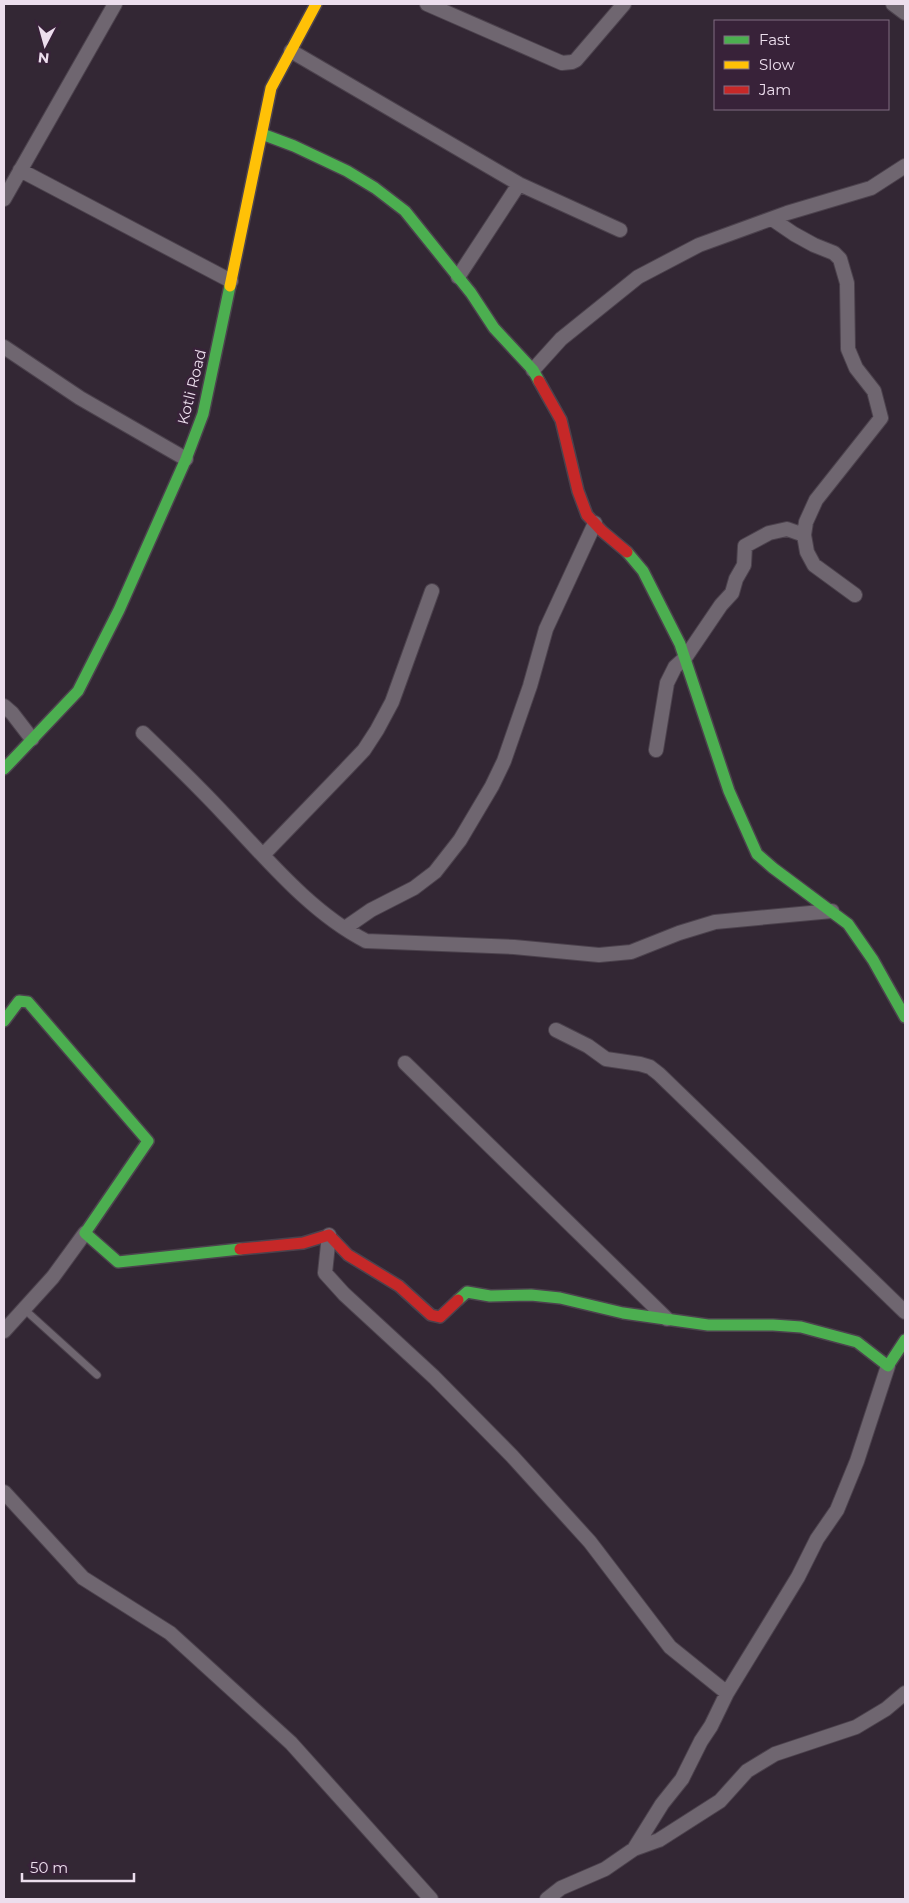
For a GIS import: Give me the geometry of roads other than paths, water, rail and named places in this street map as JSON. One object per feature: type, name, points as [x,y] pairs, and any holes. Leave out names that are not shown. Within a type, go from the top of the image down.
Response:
[{"type":"street","points":[[4,199],[115,4]]},
{"type":"street","name":"Kotli Road","points":[[4,769],[78,692],[119,610],[186,459],[203,414],[271,88],[316,4]]},
{"type":"street","points":[[427,4],[562,63],[576,60],[624,4]]},
{"type":"street","points":[[893,4],[905,13]]},
{"type":"street","points":[[291,51],[519,184],[620,230]]},
{"type":"street","points":[[262,134],[328,161],[375,188],[404,211],[458,277],[494,328],[533,370],[561,420],[578,491],[587,515],[602,531],[623,548],[643,571],[659,601],[685,658],[729,791],[757,854],[772,868],[848,924],[873,960],[905,1016]]},
{"type":"street","points":[[533,370],[561,339],[638,277],[699,245],[772,218],[871,188],[905,166]]},
{"type":"street","points":[[20,170],[231,281]]},
{"type":"street","points":[[458,277],[519,184]]},
{"type":"street","points":[[772,218],[794,234],[814,245],[834,252],[840,259],[847,283],[848,349],[856,368],[874,391],[881,418],[816,500],[806,522],[804,535],[807,552],[814,565],[855,596]]},
{"type":"street","points":[[4,348],[80,398],[186,459]]},
{"type":"street","points":[[345,928],[371,910],[414,888],[435,872],[460,840],[492,786],[504,761],[530,686],[546,629],[595,523]]},
{"type":"street","points":[[656,750],[667,683],[675,667],[685,658],[721,605],[732,593],[733,585],[744,565],[745,546],[769,533],[787,529],[804,535]]},
{"type":"street","points":[[263,855],[364,750],[377,730],[392,702],[432,591]]},
{"type":"street","points":[[4,706],[12,713],[32,739]]},
{"type":"street","points":[[143,732],[313,904],[366,941],[514,947],[599,955],[631,952],[679,933],[715,922],[752,917],[832,911]]},
{"type":"street","points":[[4,1021],[19,1001],[28,1002],[148,1141],[53,1277],[4,1331]]},
{"type":"street","points":[[556,1030],[588,1046],[606,1059],[640,1064],[650,1067],[659,1074],[905,1312]]},
{"type":"street","points":[[405,1063],[667,1320]]},
{"type":"street","points":[[85,1232],[118,1262],[303,1242],[329,1235]]},
{"type":"street","points":[[329,1235],[348,1255],[399,1286],[431,1315],[440,1317],[467,1292],[490,1296],[531,1295],[560,1298],[623,1313],[667,1320],[708,1325],[773,1325],[801,1328],[857,1342],[888,1366]]},
{"type":"street","points":[[329,1235],[325,1273],[344,1294],[434,1376],[512,1456],[590,1542],[670,1647],[727,1693]]},
{"type":"street","points":[[634,1849],[662,1804],[682,1779],[701,1741],[712,1726],[727,1693],[798,1577],[817,1539],[837,1510],[857,1461],[888,1366],[905,1340]]},
{"type":"street","points":[[4,1492],[83,1578],[170,1632],[291,1743],[431,1899]]},
{"type":"street","points":[[546,1899],[561,1888],[605,1869],[634,1849],[658,1840],[720,1801],[747,1771],[775,1754],[856,1727],[886,1709],[905,1693]]},
{"type":"lane","points":[[24,1309],[97,1375]]}]
